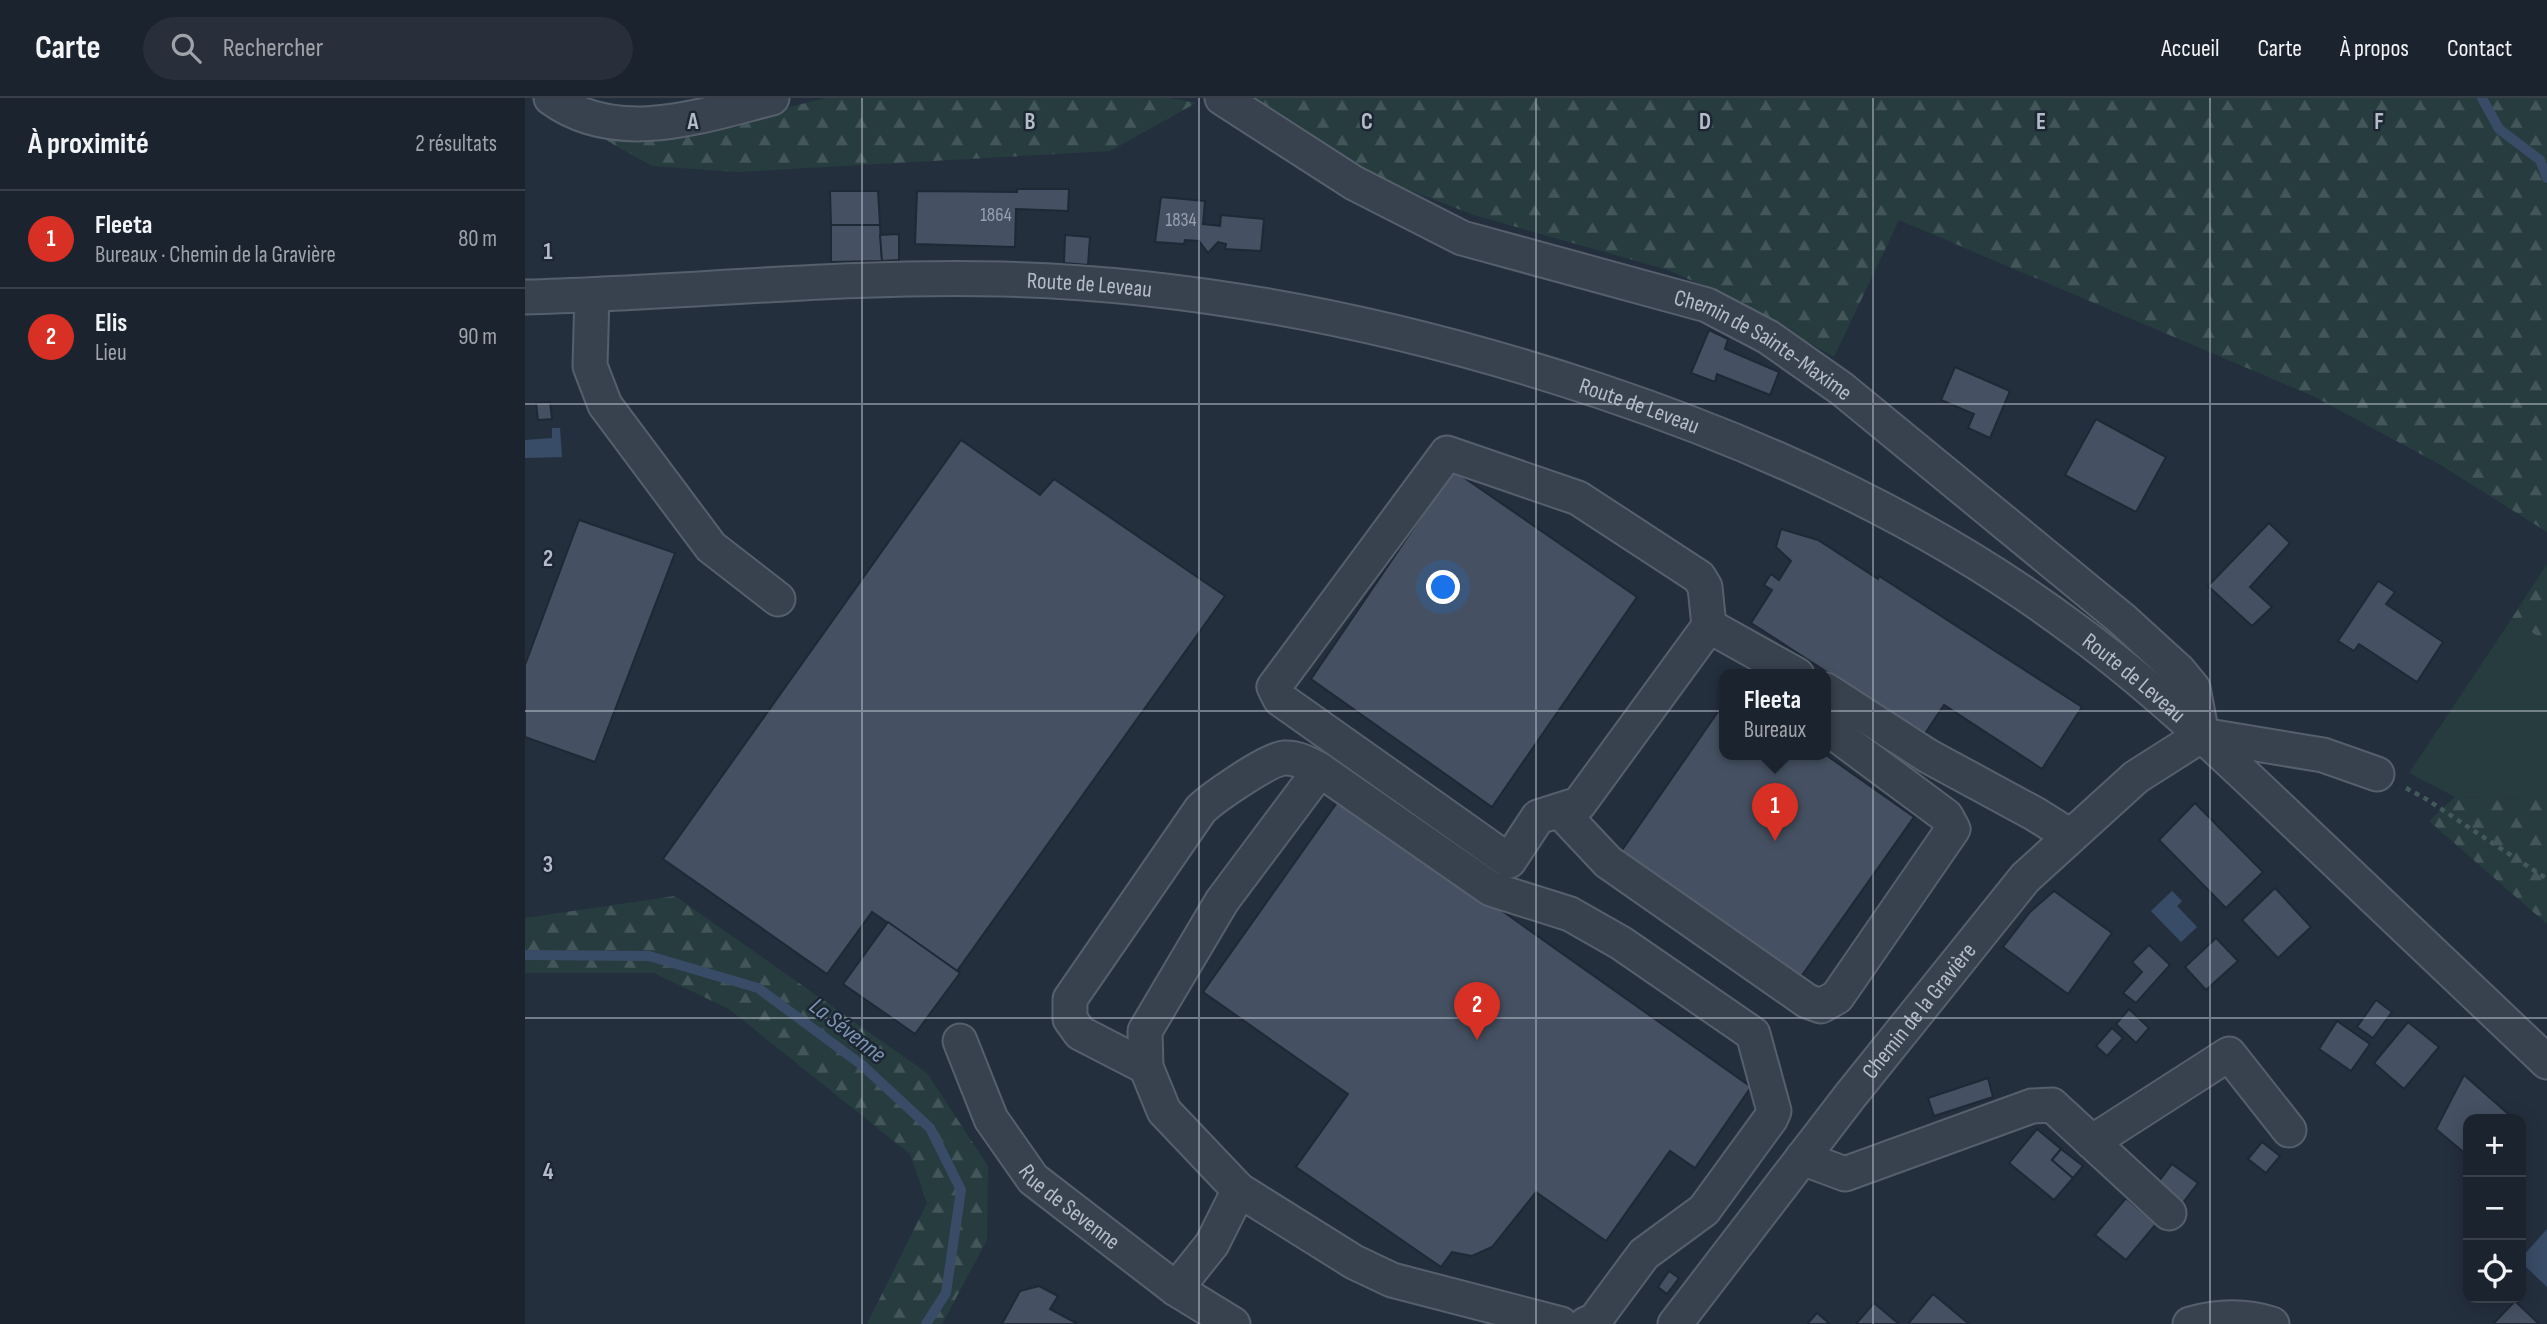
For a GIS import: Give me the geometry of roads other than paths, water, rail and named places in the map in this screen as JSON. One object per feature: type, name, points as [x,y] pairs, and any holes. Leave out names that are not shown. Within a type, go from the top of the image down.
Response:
[{"type":"street","points":[[551,98],[589,116],[628,125],[686,120],[772,98]]},
{"type":"street","name":"Chemin de Sainte-Maxime","points":[[1222,98],[1354,183],[1462,238],[1707,304],[1768,337],[1850,396],[1920,457],[2122,619],[2179,671],[2193,688],[2202,735]]},
{"type":"street","name":"Route de Leveau","points":[[525,296],[592,295],[884,279],[1005,279],[1200,294],[1435,340],[1515,363],[1728,436],[1819,477],[1948,545],[2081,633],[2202,735],[2547,1062]]},
{"type":"street","points":[[592,295],[590,366],[605,405],[711,547],[778,599]]},
{"type":"street","points":[[1447,453],[1578,498],[1699,577],[1705,587],[1709,626],[1580,804],[1538,817],[1509,861],[1280,699],[1274,687],[1447,453]]},
{"type":"street","points":[[1709,626],[1780,669]]},
{"type":"street","points":[[1831,693],[1928,756],[2070,836]]},
{"type":"street","points":[[1560,811],[1608,862],[1807,1001],[1821,1006],[1837,997],[1953,829],[1946,816],[1831,731]]},
{"type":"street","points":[[2202,735],[2323,755],[2377,774]]},
{"type":"street","name":"Chemin de la Gravière","points":[[1675,1324],[1802,1158],[2025,878],[2136,777],[2202,735]]},
{"type":"street","points":[[1146,1067],[1080,1033],[1070,1019],[1070,999],[1201,809],[1215,795],[1281,758],[1296,758],[1320,770],[1491,889],[1570,914],[1621,943],[1753,1034],[1774,1111],[1704,1210],[1644,1254],[1595,1320],[1586,1324]]},
{"type":"street","points":[[1320,770],[1222,901],[1145,1031],[1146,1067],[1164,1111],[1239,1190],[1373,1272],[1561,1324]]},
{"type":"street","name":"Rue de Sevenne","points":[[960,1041],[991,1119],[1033,1179],[1176,1289],[1233,1324]]},
{"type":"street","points":[[2092,1142],[2229,1054],[2289,1130]]},
{"type":"street","points":[[1802,1158],[1845,1174],[2032,1106],[2052,1105],[2169,1213]]},
{"type":"street","points":[[1176,1289],[1212,1244],[1239,1190]]},
{"type":"street","points":[[2190,1324],[2212,1318],[2251,1318],[2271,1324]]},
{"type":"water","points":[[552,428],[560,428],[562,457],[525,458],[525,440],[552,438]]},
{"type":"water","points":[[2172,891],[2182,901],[2177,906],[2197,927],[2181,942],[2151,911]]},
{"type":"water","points":[[2547,1229],[2547,1287],[2526,1267],[2526,1253]]},
{"type":"waterway","points":[[2482,98],[2499,129],[2540,160],[2547,178]]},
{"type":"waterway","name":"La Sévenne","points":[[525,955],[649,956],[758,988],[862,1065],[930,1128],[961,1190],[946,1293],[926,1324]]},
{"type":"place","name":"Fleeta","points":[[1775,841]]},
{"type":"place","name":"Elis","points":[[1477,1040]]}]
